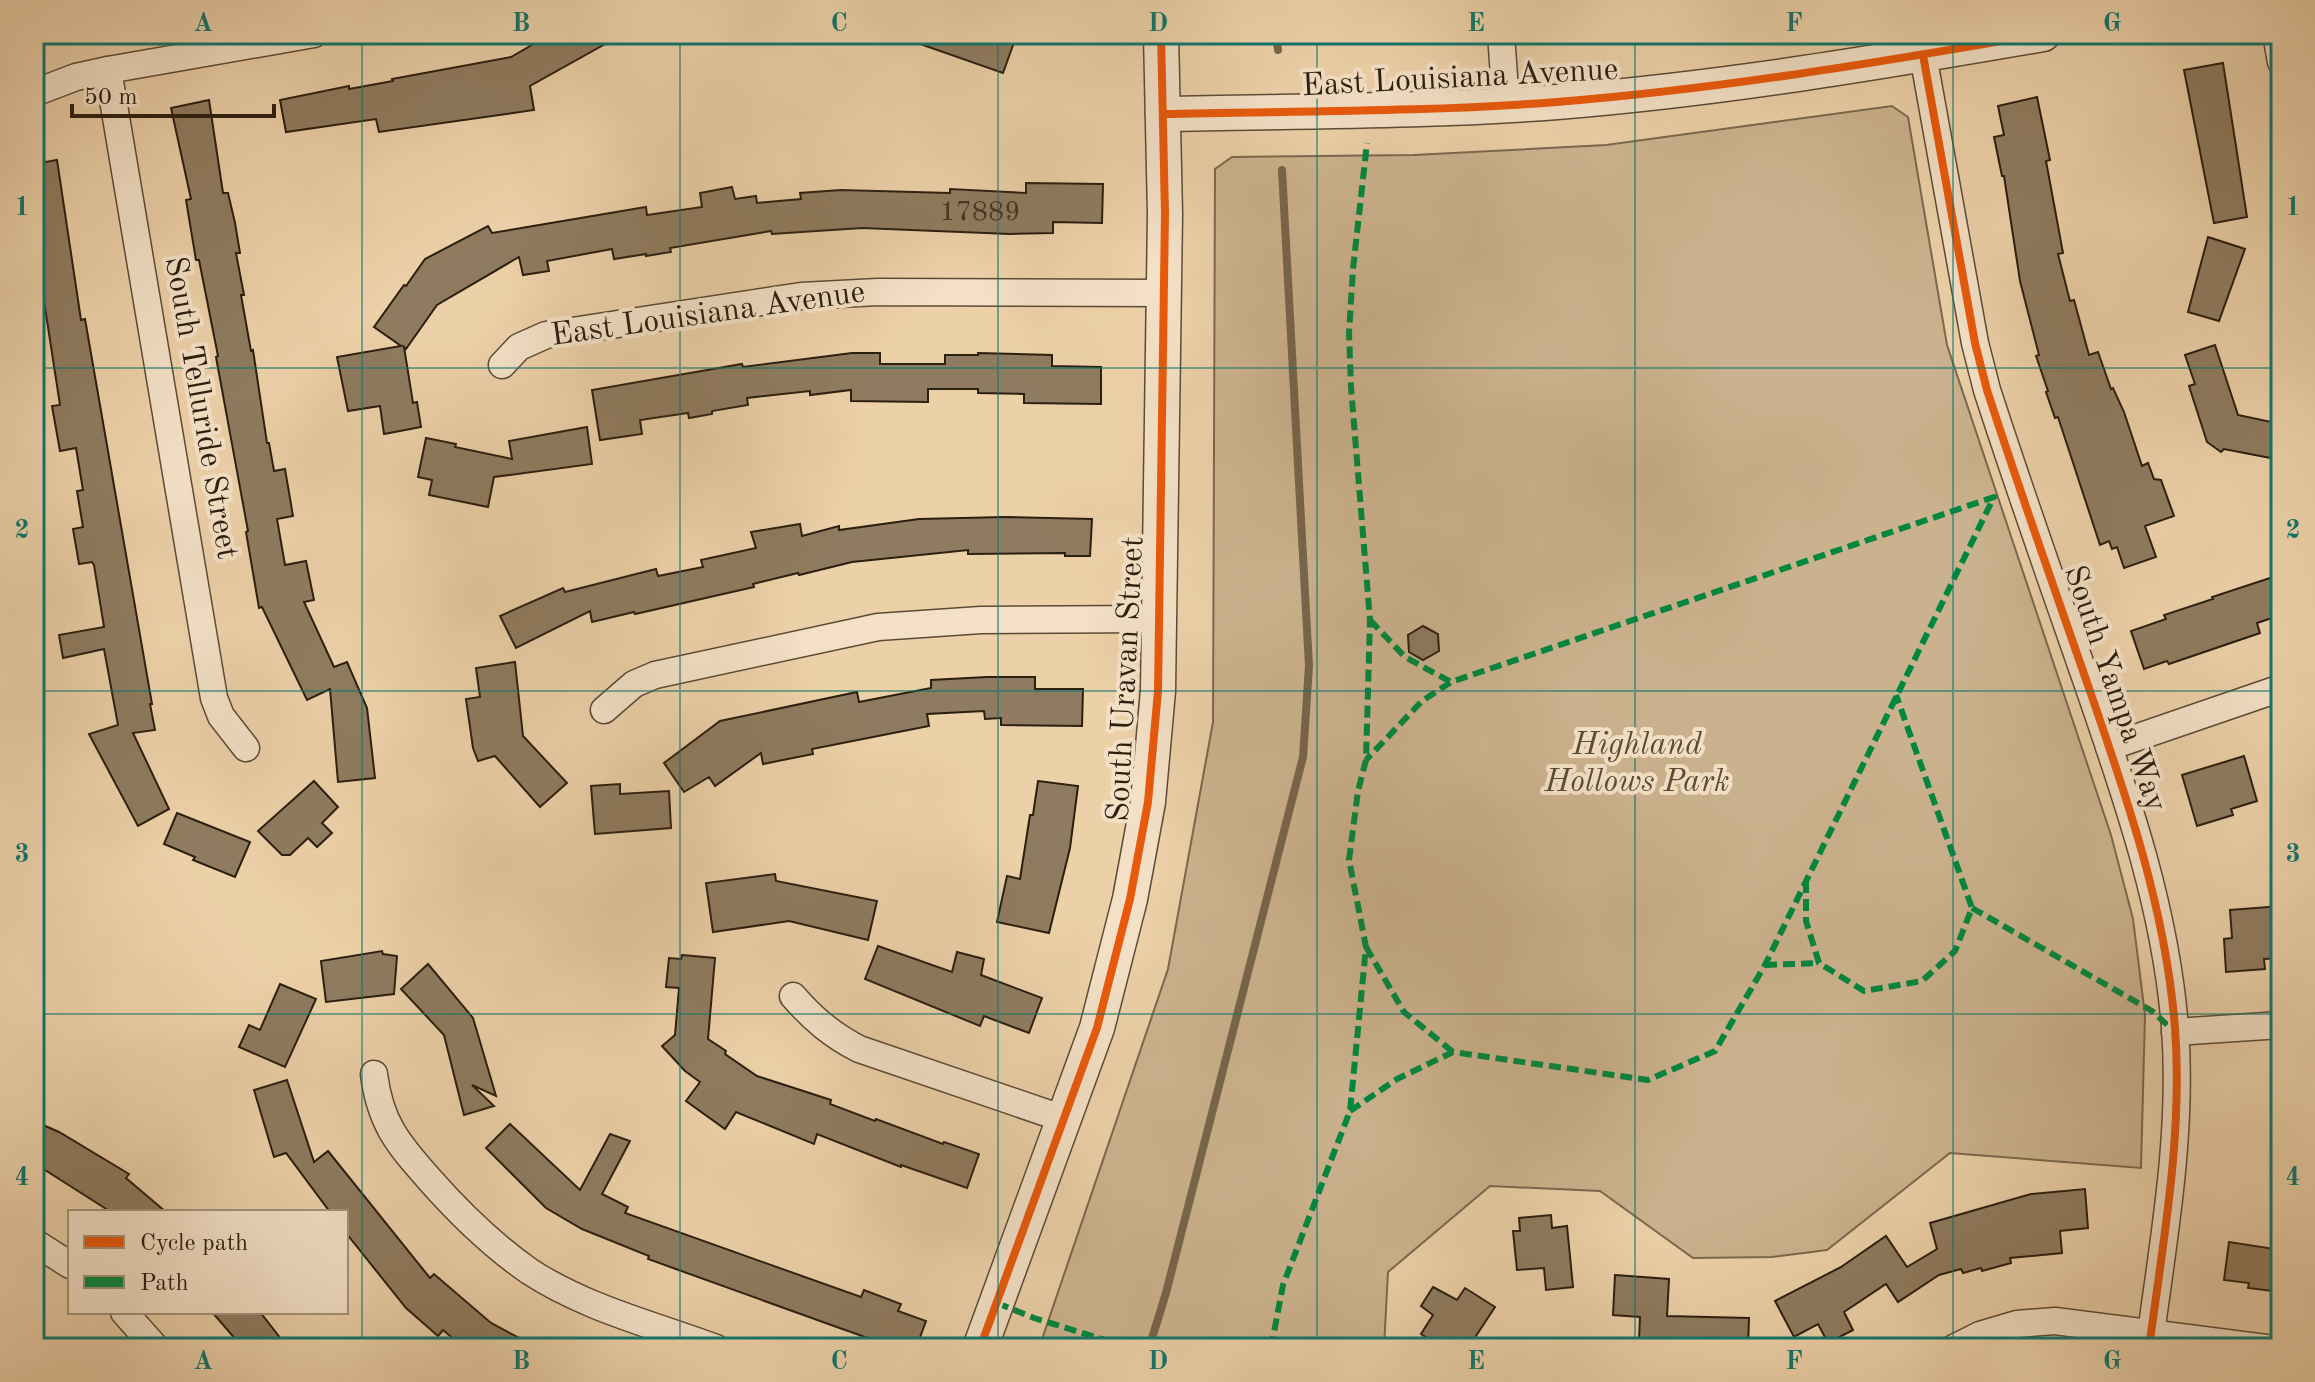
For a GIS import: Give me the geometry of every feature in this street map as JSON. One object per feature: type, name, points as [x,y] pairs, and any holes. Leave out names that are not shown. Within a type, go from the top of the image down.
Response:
[{"type":"street","points":[[34,93],[76,77],[108,70],[314,34]]},
{"type":"street","name":"South Uravan Street","points":[[980,1348],[1097,1028],[1142,842],[1158,691],[1164,293],[1161,34]]},
{"type":"street","points":[[1501,34],[1506,105]]},
{"type":"street","name":"East Louisiana Avenue","points":[[1163,114],[1506,105],[1722,86],[2043,34]]},
{"type":"street","points":[[2276,34],[2281,62]]},
{"type":"street","name":"South Yampa Way","points":[[1923,55],[1984,378],[2146,858],[2165,944],[2175,1032],[2177,1107],[2150,1340]]},
{"type":"street","name":"South Telluride Street","points":[[108,70],[214,698],[221,716],[246,748]]},
{"type":"street","name":"East Louisiana Avenue","points":[[502,365],[519,347],[546,335],[801,296],[878,292],[1164,293]]},
{"type":"street","points":[[604,710],[634,684],[655,675],[878,627],[981,620],[1158,619]]},
{"type":"street","points":[[2109,747],[2281,688]]},
{"type":"street","points":[[793,996],[834,1036],[859,1049],[1064,1119]]},
{"type":"street","points":[[2175,1032],[2281,1025]]},
{"type":"street","points":[[374,1074],[387,1126],[409,1157],[482,1235],[531,1272],[585,1300],[716,1348]]},
{"type":"street","points":[[34,1242],[68,1264]]},
{"type":"street","points":[[126,1314],[156,1348]]},
{"type":"street","points":[[1954,1348],[1980,1335],[2017,1324],[2055,1321],[2150,1340],[2266,1348]]},
{"type":"green space","name":"Highland Hollows Park","points":[[1892,106],[1908,117],[1947,345],[2111,835],[2133,919],[2145,1015],[2141,1168],[1950,1153],[1827,1250],[1772,1257],[1693,1258],[1600,1191],[1490,1186],[1388,1272],[1384,1348],[1039,1348],[1168,969],[1213,722],[1215,169],[1232,157],[1414,155],[1606,145]]},
{"type":"building","points":[[551,34],[623,34],[530,86],[534,110],[379,132],[376,119],[286,132],[280,100],[511,57]]},
{"type":"building","points":[[903,34],[1017,34],[1003,73],[903,38]]},
{"type":"building","points":[[2223,63],[2247,217],[2214,223],[2184,70]]},
{"type":"building","points":[[2037,97],[2050,160],[2046,161],[2063,253],[2058,254],[2070,301],[2074,300],[2089,355],[2098,352],[2111,389],[2124,412],[2142,466],[2148,463],[2154,479],[2161,480],[2174,516],[2145,526],[2156,557],[2124,568],[2117,547],[2112,549],[2109,541],[2100,545],[2058,417],[2055,418],[2046,392],[2020,281],[2004,176],[1994,137],[2004,135],[1998,106]]},
{"type":"building","points":[[209,100],[223,193],[228,193],[235,223],[240,253],[236,253],[244,295],[241,295],[267,443],[274,471],[285,469],[293,516],[277,519],[285,565],[306,561],[314,600],[304,602],[334,667],[347,662],[367,708],[375,778],[338,782],[330,689],[307,700],[262,607],[259,608],[218,356],[186,200],[191,199],[171,108]]},
{"type":"building","points":[[57,160],[81,320],[85,319],[152,704],[155,730],[133,733],[169,809],[138,826],[89,734],[118,725],[104,649],[63,658],[59,635],[104,627],[94,565],[92,562],[79,564],[73,529],[83,527],[77,491],[83,490],[76,448],[60,451],[52,406],[60,405],[34,236],[34,164]]},
{"type":"building","points":[[1026,183],[1103,184],[1102,223],[1053,222],[1053,233],[862,228],[772,234],[771,231],[670,248],[671,252],[646,256],[614,259],[612,249],[547,261],[549,271],[523,275],[519,257],[437,305],[406,349],[404,347],[413,403],[417,402],[421,427],[384,434],[380,406],[348,411],[337,357],[401,346],[374,327],[404,285],[425,259],[488,226],[492,233],[646,207],[647,215],[702,207],[700,193],[732,187],[735,199],[756,196],[757,203],[801,199],[800,193],[841,190],[950,193],[950,189],[1026,193]]},
{"type":"building","points":[[2208,237],[2245,249],[2219,321],[2188,312]]},
{"type":"building","points":[[2215,345],[2238,415],[2281,424],[2281,460],[2224,449],[2221,452],[2207,442],[2189,386],[2195,384],[2185,355]]},
{"type":"building","points":[[852,353],[880,353],[880,364],[945,364],[945,355],[978,353],[1052,355],[1052,366],[1101,367],[1101,404],[1024,403],[1024,394],[978,393],[978,389],[928,389],[928,402],[851,401],[851,390],[810,395],[810,391],[747,398],[748,405],[689,418],[688,413],[640,420],[642,434],[600,440],[592,390],[742,364],[743,367]]},
{"type":"building","points":[[587,427],[592,464],[494,477],[488,507],[429,495],[432,480],[418,477],[426,438],[512,459],[509,441]]},
{"type":"building","points":[[919,519],[1092,519],[1090,556],[1065,556],[1065,553],[968,554],[968,550],[852,562],[635,614],[592,622],[590,611],[516,648],[500,616],[563,588],[565,592],[656,569],[658,576],[703,567],[701,560],[756,548],[751,532],[800,524],[802,536],[839,526],[839,530]]},
{"type":"building","points":[[2273,577],[2281,601],[2281,615],[2257,623],[2260,633],[2169,664],[2167,661],[2144,669],[2131,631],[2166,619],[2164,615]]},
{"type":"building","points":[[1423,626],[1438,634],[1439,651],[1423,660],[1409,652],[1408,635]]},
{"type":"building","points":[[515,662],[523,736],[567,783],[540,807],[495,756],[478,761],[473,748],[466,699],[480,697],[476,668]]},
{"type":"building","points":[[1035,677],[1035,689],[1083,689],[1082,726],[1001,725],[1001,718],[985,719],[984,711],[927,714],[929,726],[812,749],[813,754],[763,764],[761,753],[715,786],[709,777],[684,792],[664,763],[720,721],[857,692],[859,702],[931,688],[931,680]]},
{"type":"building","points":[[2244,756],[2257,801],[2231,809],[2233,815],[2197,826],[2182,775]]},
{"type":"building","points":[[314,781],[338,807],[322,823],[332,833],[317,847],[308,838],[290,855],[282,855],[258,831]]},
{"type":"building","points":[[1038,781],[1078,786],[1070,848],[1049,933],[997,922],[1007,876],[1020,879]]},
{"type":"building","points":[[620,784],[620,794],[669,791],[671,828],[595,834],[591,786]]},
{"type":"building","points":[[177,813],[250,842],[235,877],[164,844]]},
{"type":"building","points":[[775,874],[776,881],[877,901],[868,940],[789,921],[713,932],[706,883]]},
{"type":"building","points":[[2281,906],[2281,958],[2264,959],[2265,969],[2226,972],[2224,939],[2232,938],[2230,910]]},
{"type":"building","points":[[878,946],[952,972],[957,952],[984,959],[981,975],[1042,998],[1029,1033],[984,1016],[980,1026],[865,979]]},
{"type":"building","points":[[382,951],[383,954],[397,956],[394,994],[326,1002],[321,961]]},
{"type":"building","points":[[682,955],[715,958],[708,1039],[726,1051],[725,1054],[757,1076],[831,1100],[830,1104],[875,1121],[979,1154],[967,1188],[901,1167],[817,1134],[814,1144],[736,1112],[725,1129],[686,1101],[700,1082],[662,1046],[675,1035],[679,988],[666,987],[669,958],[681,959]]},
{"type":"building","points":[[428,964],[473,1018],[496,1096],[472,1085],[494,1106],[464,1115],[444,1035],[401,989]]},
{"type":"building","points":[[280,984],[316,999],[285,1067],[239,1047],[249,1025],[260,1030]]},
{"type":"building","points":[[287,1080],[314,1162],[328,1151],[430,1278],[434,1274],[491,1323],[538,1348],[464,1348],[443,1330],[438,1336],[406,1308],[348,1236],[348,1210],[329,1210],[286,1153],[274,1157],[254,1090]]},
{"type":"building","points":[[34,1121],[59,1132],[129,1174],[126,1178],[164,1210],[108,1210],[34,1163]]},
{"type":"building","points":[[510,1124],[580,1190],[610,1134],[630,1141],[602,1194],[628,1207],[625,1213],[861,1297],[864,1290],[901,1304],[898,1311],[926,1321],[916,1348],[896,1348],[834,1326],[648,1259],[649,1256],[582,1229],[546,1208],[486,1148]]},
{"type":"building","points":[[2085,1189],[2088,1228],[2060,1231],[2062,1253],[2010,1258],[2011,1263],[1982,1271],[1981,1268],[1963,1273],[1961,1269],[1939,1275],[1898,1302],[1886,1284],[1844,1312],[1853,1330],[1828,1343],[1818,1324],[1794,1337],[1775,1301],[1843,1266],[1886,1236],[1907,1267],[1937,1249],[1930,1223],[2031,1194]]},
{"type":"building","points":[[1551,1215],[1552,1228],[1567,1226],[1573,1287],[1546,1290],[1544,1268],[1517,1270],[1513,1231],[1520,1231],[1519,1218]]},
{"type":"building","points":[[2229,1242],[2281,1250],[2281,1292],[2248,1288],[2249,1283],[2224,1280]]},
{"type":"building","points":[[1615,1275],[1669,1279],[1667,1316],[1749,1318],[1748,1348],[1695,1348],[1695,1342],[1639,1339],[1640,1317],[1613,1315]]},
{"type":"building","points":[[1433,1287],[1457,1300],[1465,1288],[1495,1307],[1468,1348],[1443,1348],[1421,1334],[1433,1315],[1421,1306]]},
{"type":"building","points":[[214,1314],[262,1314],[288,1348],[243,1348]]},
{"type":"waterway","points":[[1276,34],[1278,50]]},
{"type":"waterway","points":[[1149,1348],[1166,1293],[1303,757],[1309,666],[1282,170]]},
{"type":"marked path","points":[[1271,1348],[1283,1285],[1350,1111],[1366,947],[1349,860],[1358,791],[1366,760],[1370,620],[1349,333],[1367,143]]},
{"type":"marked path","points":[[1350,1111],[1397,1079],[1453,1052],[1648,1080],[1715,1051],[1765,965],[1994,497],[1451,682],[1422,701],[1366,760]]},
{"type":"marked path","points":[[1370,620],[1405,657],[1451,682]]},
{"type":"marked path","points":[[1806,881],[1806,921],[1819,963],[1864,991],[1922,981],[1955,951],[1972,908],[1896,695]]},
{"type":"marked path","points":[[1972,908],[2152,1011],[2175,1032]]},
{"type":"marked path","points":[[1366,947],[1404,1012],[1453,1052]]},
{"type":"marked path","points":[[1765,965],[1819,963]]},
{"type":"marked path","points":[[997,1303],[1034,1318],[1131,1348]]},
{"type":"cycle path","points":[[980,1348],[1097,1028],[1130,899],[1148,802],[1158,691],[1165,214],[1161,34]]},
{"type":"cycle path","points":[[1163,114],[1459,108],[1557,102],[1800,74],[2043,34]]},
{"type":"cycle path","points":[[1923,55],[1975,343],[1987,390],[2119,776],[2144,859],[2163,942],[2175,1028],[2176,1108],[2170,1188],[2149,1348]]}]
